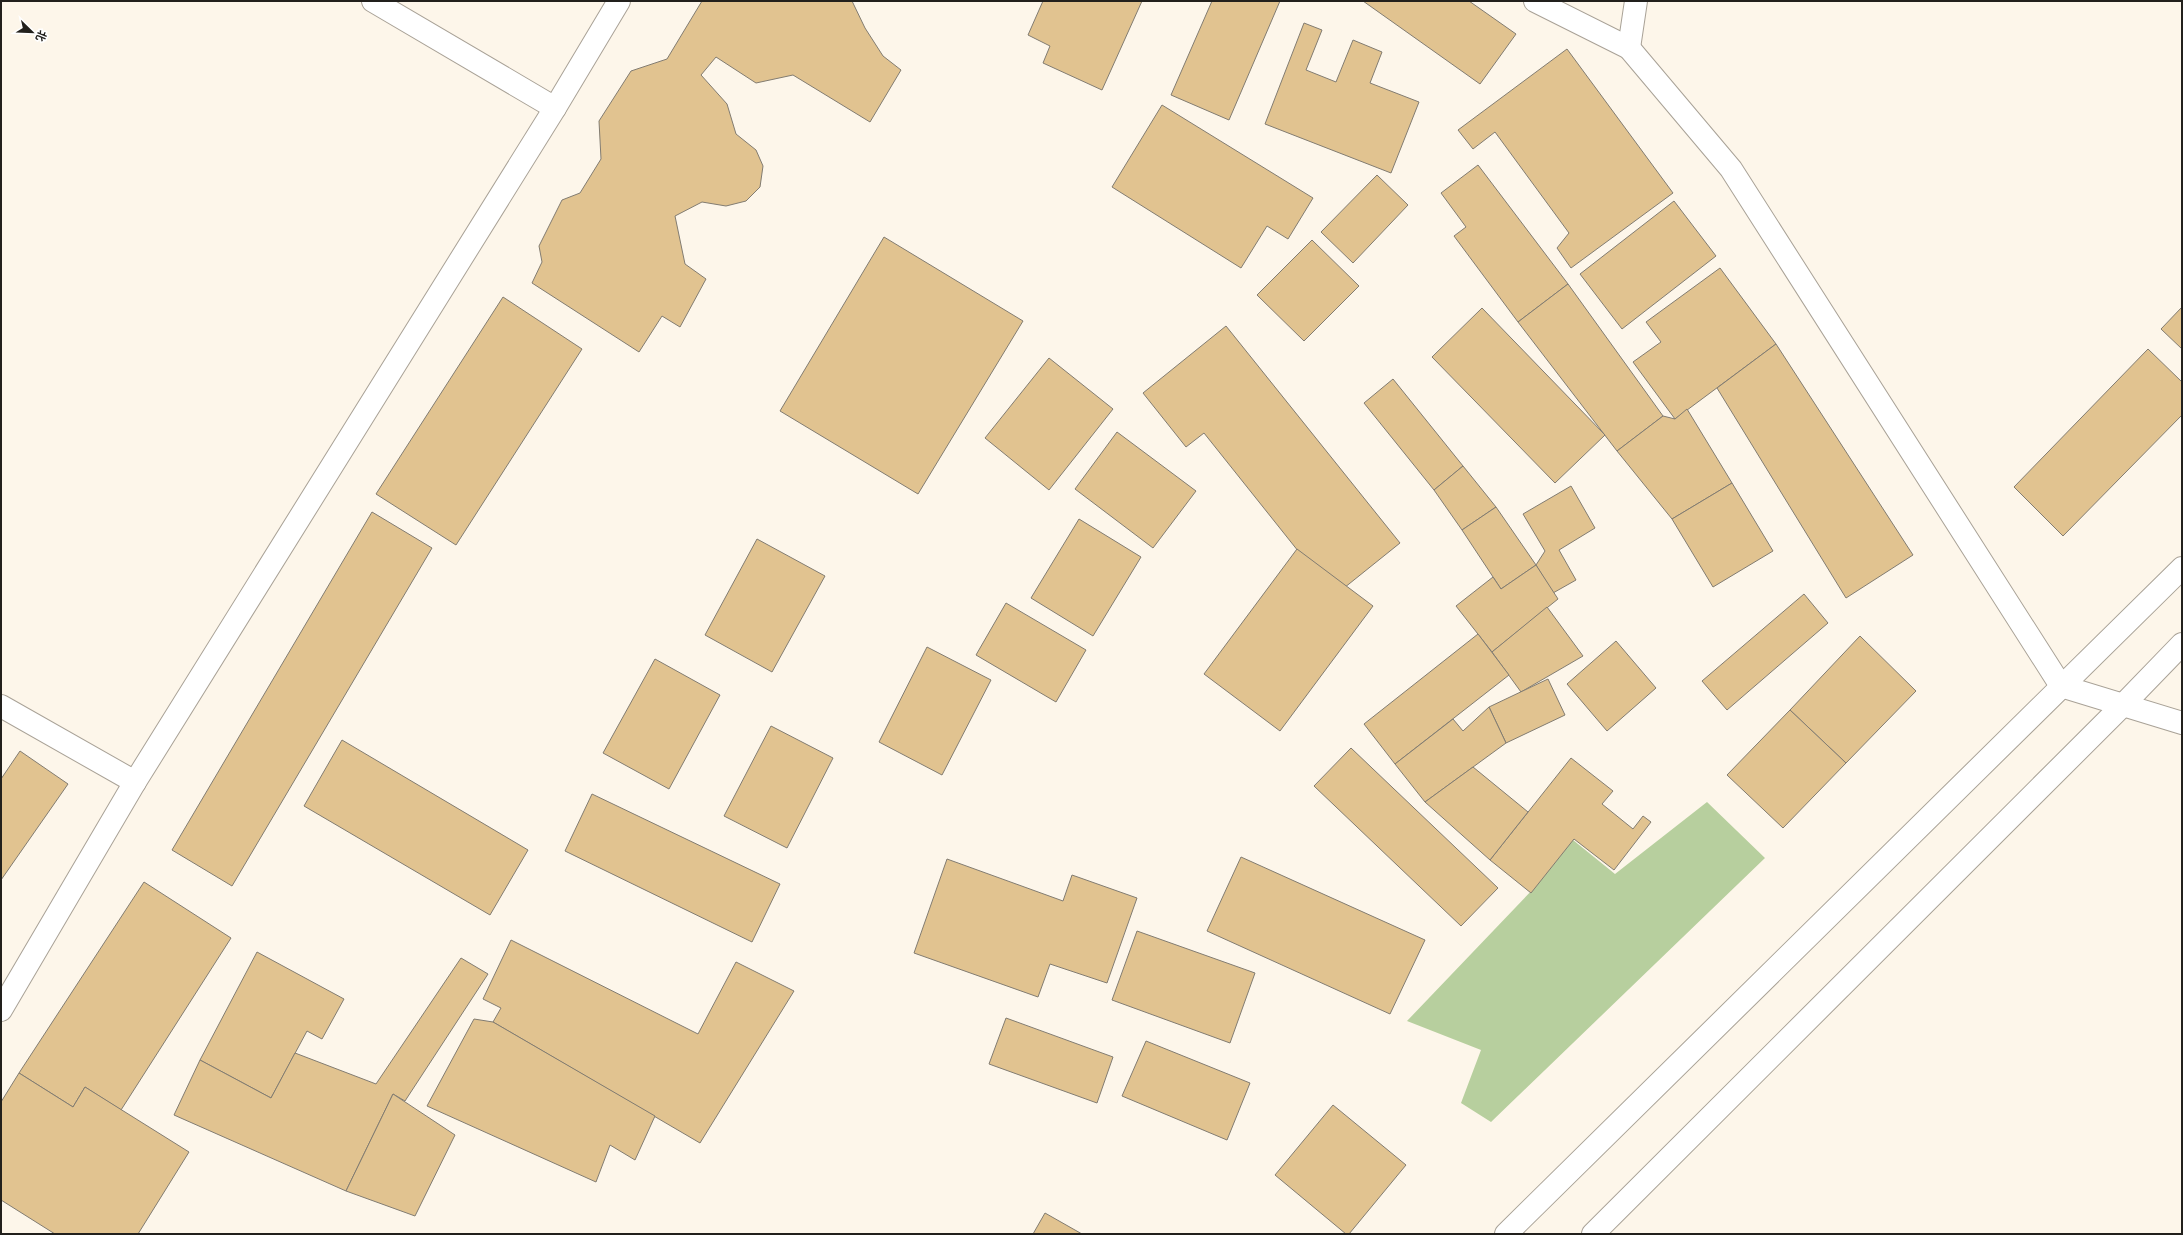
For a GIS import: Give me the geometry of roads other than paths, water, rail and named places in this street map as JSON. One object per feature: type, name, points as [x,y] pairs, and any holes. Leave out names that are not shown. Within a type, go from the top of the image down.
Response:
[{"type":"street","points":[[373,1],[555,108]]},
{"type":"street","points":[[1,1010],[135,782],[555,108],[619,1]]},
{"type":"street","points":[[1536,1],[1629,48],[1732,169],[2061,686],[2182,724]]},
{"type":"street","points":[[1629,48],[1636,1]]},
{"type":"street","points":[[1506,1234],[2182,568]]},
{"type":"street","points":[[1593,1234],[2123,705],[2182,644]]},
{"type":"street","points":[[1,706],[135,782]]}]
